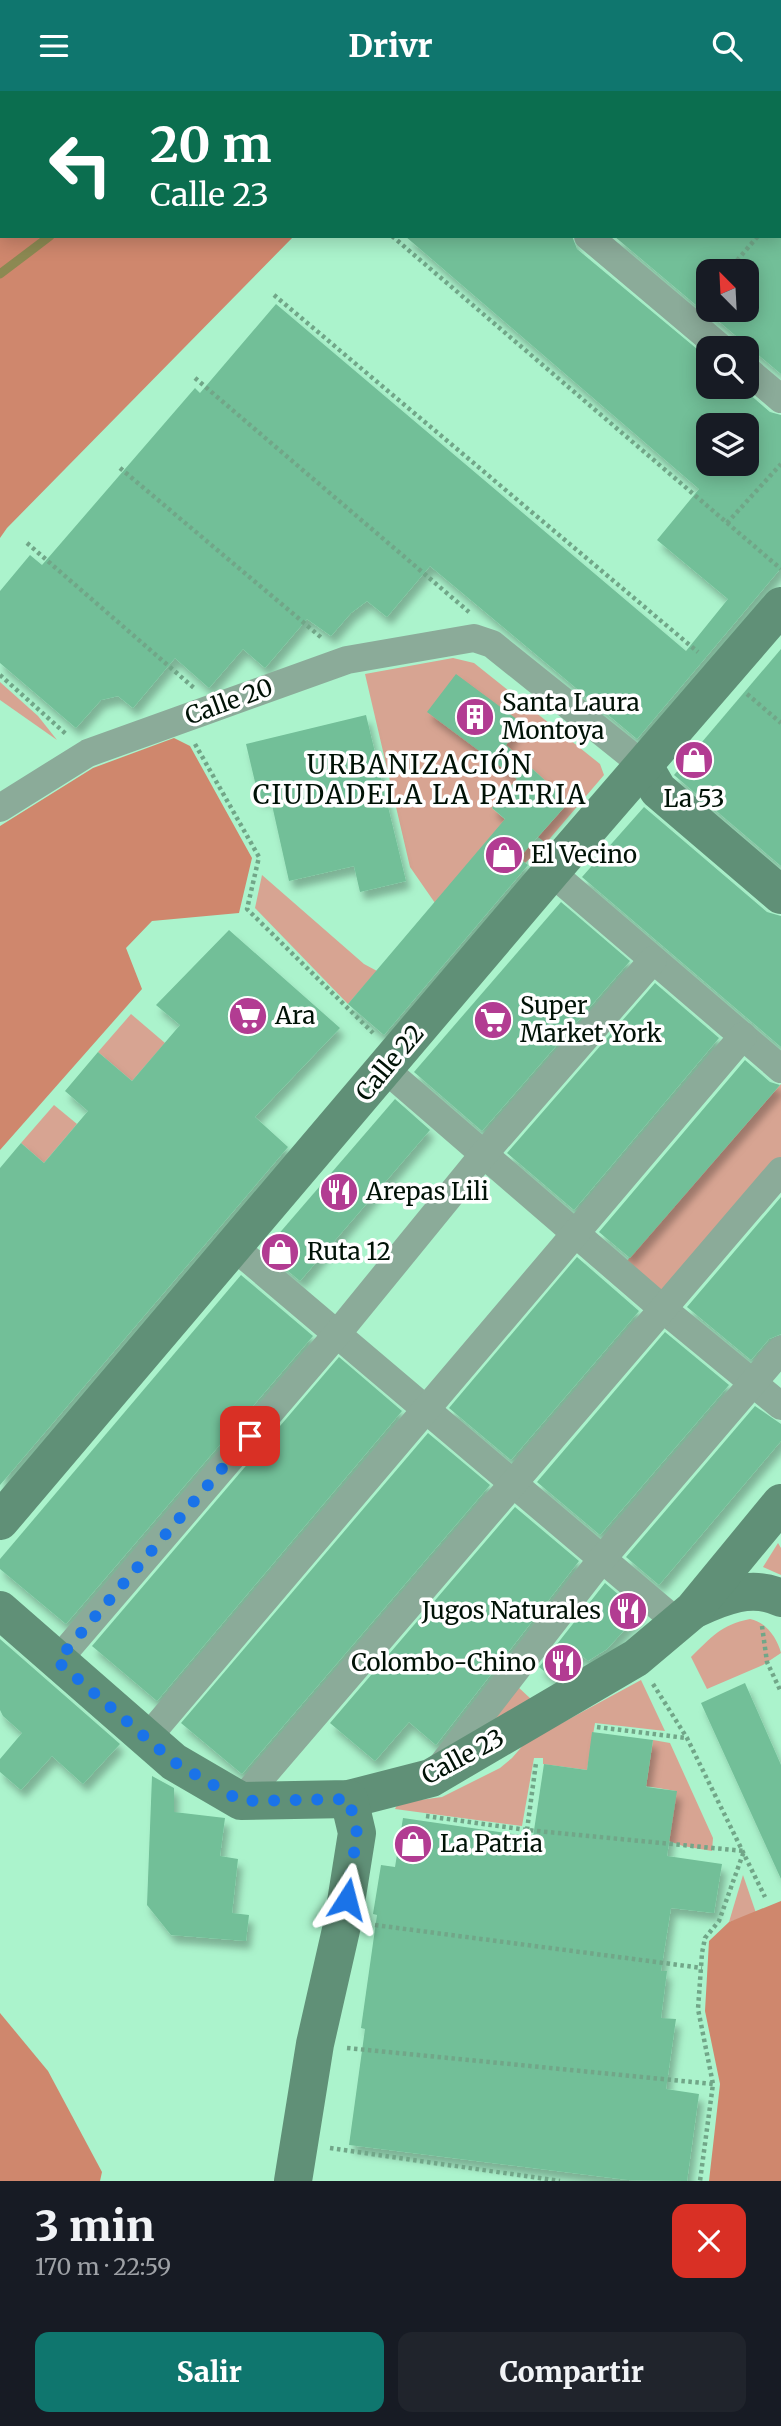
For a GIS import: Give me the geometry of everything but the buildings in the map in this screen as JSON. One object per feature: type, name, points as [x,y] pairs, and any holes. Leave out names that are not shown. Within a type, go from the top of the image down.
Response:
[{"type":"main road","name":"Calle 22","points":[[0,1521],[551,872],[781,606]]},
{"type":"main road","points":[[644,766],[658,790],[781,895]]},
{"type":"main road","name":"Calle 23","points":[[241,1801],[349,1799],[431,1778],[636,1658],[686,1617],[781,1503]]},
{"type":"main road","points":[[686,1617],[731,1595],[769,1594]]},
{"type":"main road","points":[[0,1610],[174,1762],[241,1801]]},
{"type":"main road","points":[[293,2181],[315,2045],[343,1921],[357,1833],[349,1799]]},
{"type":"street","points":[[590,238],[707,336]]},
{"type":"street","points":[[759,380],[781,399]]},
{"type":"street","points":[[474,638],[492,644],[644,766]]},
{"type":"street","name":"Calle 20","points":[[0,808],[88,753],[181,719],[347,660],[474,638]]},
{"type":"street","points":[[551,872],[781,1069]]},
{"type":"street","points":[[57,1661],[337,1334],[483,1155],[653,960]]},
{"type":"street","points":[[147,1738],[743,1037]]},
{"type":"street","points":[[391,1062],[483,1155],[781,1406]]},
{"type":"street","points":[[241,1801],[781,1171]]},
{"type":"street","points":[[233,1245],[602,1559],[686,1617]]},
{"type":"street","points":[[431,1778],[602,1559],[781,1350]]},
{"type":"path","points":[[394,238],[781,569]]},
{"type":"path","points":[[738,259],[756,238]]},
{"type":"path","points":[[274,295],[781,723]]},
{"type":"path","points":[[195,378],[476,617],[474,638]]},
{"type":"path","points":[[727,523],[781,464]]},
{"type":"path","points":[[120,468],[347,660]]},
{"type":"path","points":[[27,543],[216,707]]},
{"type":"path","points":[[0,675],[88,753]]},
{"type":"path","points":[[181,719],[259,857],[247,909],[345,1008],[391,1062]]},
{"type":"path","points":[[769,1594],[767,1662],[781,1692]]},
{"type":"path","points":[[636,1658],[687,1738],[765,1897]]},
{"type":"path","points":[[597,1727],[687,1738]]},
{"type":"path","points":[[527,1830],[536,1763]]},
{"type":"path","points":[[422,1815],[527,1830],[744,1851]]},
{"type":"path","points":[[700,2181],[713,2084],[698,2009],[705,1938],[719,1921],[744,1851]]},
{"type":"path","points":[[343,1921],[702,1968]]},
{"type":"path","points":[[315,2045],[713,2084]]},
{"type":"path","points":[[298,2143],[560,2181]]},
{"type":"shaded area","points":[[0,238],[292,238],[7,528],[0,538]]},
{"type":"shaded area","points":[[453,658],[474,663],[600,764],[604,775],[546,843],[538,837],[569,802],[529,766],[492,808],[539,850],[525,863],[492,835],[435,903],[410,867],[365,674]]},
{"type":"shaded area","points":[[0,682],[38,716],[57,740],[0,700]]},
{"type":"shaded area","points":[[174,738],[190,746],[252,858],[239,913],[152,921],[126,948],[142,989],[0,1150],[0,826],[93,768]]},
{"type":"shaded area","points":[[262,875],[364,964],[377,971],[348,1004],[255,908]]},
{"type":"shaded area","points":[[131,1014],[165,1043],[132,1081],[98,1052]]},
{"type":"shaded area","points":[[781,1084],[781,1161],[664,1295],[626,1262]]},
{"type":"shaded area","points":[[54,1105],[77,1124],[44,1163],[21,1143]]},
{"type":"shaded area","points":[[778,1543],[781,1548],[781,1575],[763,1567]]},
{"type":"shaded area","points":[[750,1619],[761,1623],[770,1631],[781,1653],[763,1665],[707,1689],[691,1657],[724,1628]]},
{"type":"shaded area","points":[[641,1680],[665,1731],[595,1723],[587,1770],[543,1764],[543,1758],[534,1758],[522,1826],[395,1809],[398,1803],[442,1797],[500,1768],[525,1743]]},
{"type":"shaded area","points":[[517,1686],[532,1700],[481,1730]]},
{"type":"shaded area","points":[[653,1740],[670,1743],[713,1838],[712,1851],[669,1841],[676,1791],[646,1786]]},
{"type":"shaded area","points":[[743,1875],[756,1913],[729,1922]]},
{"type":"shaded area","points":[[781,1901],[781,2181],[709,2181],[720,2084],[705,2011],[709,1941],[729,1922]]},
{"type":"shaded area","points":[[0,2013],[48,2071],[102,2172],[100,2181],[0,2181]]},
{"type":"waterway","points":[[0,274],[47,238]]},
{"type":"place","name":"Santa Laura Montoya","points":[[475,717]]},
{"type":"place","name":"La 53","points":[[694,760]]},
{"type":"place","name":"El Vecino","points":[[504,855]]},
{"type":"place","name":"Ara","points":[[248,1016]]},
{"type":"place","name":"Super Market York","points":[[493,1020]]},
{"type":"place","name":"Arepas Lili","points":[[339,1192]]},
{"type":"place","name":"Ruta 12","points":[[280,1252]]},
{"type":"place","name":"Jugos Naturales","points":[[628,1611]]},
{"type":"place","name":"Colombo-Chino","points":[[563,1663]]},
{"type":"place","name":"La Patria","points":[[413,1844]]},
{"type":"district","name":"URBANIZACIÓN CIUDADELA LA PATRIA","points":[[420,780]]},
{"type":"route","points":[[250,1436],[57,1661],[174,1762],[241,1801],[349,1799],[357,1833],[347,1899]]}]
